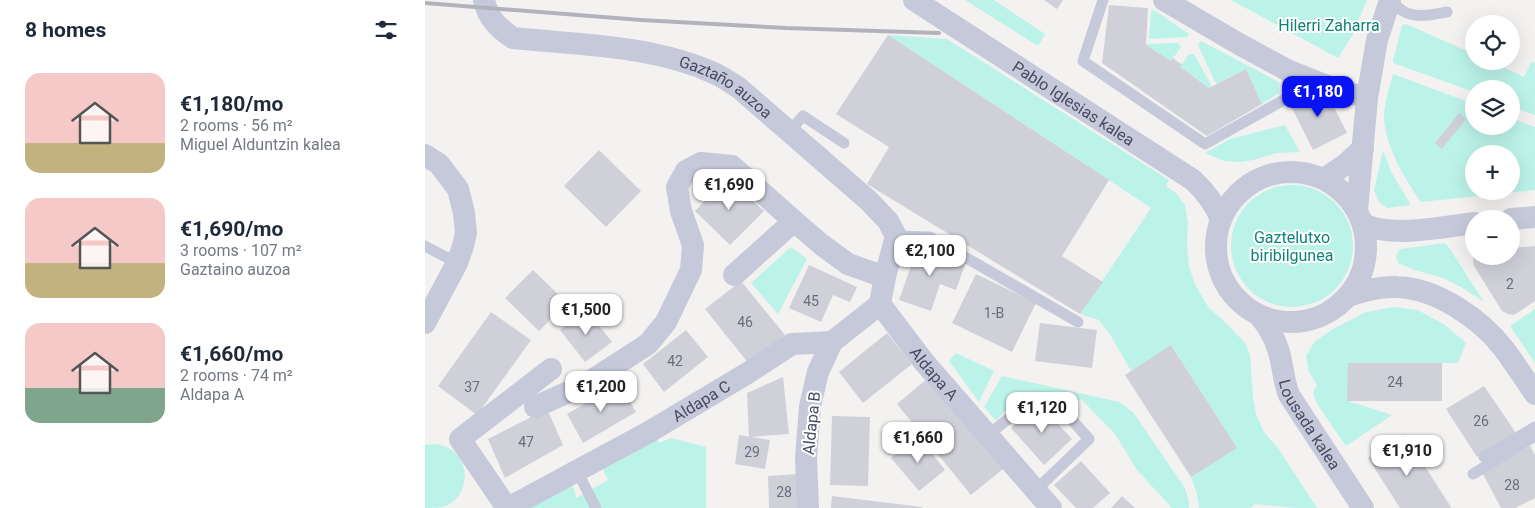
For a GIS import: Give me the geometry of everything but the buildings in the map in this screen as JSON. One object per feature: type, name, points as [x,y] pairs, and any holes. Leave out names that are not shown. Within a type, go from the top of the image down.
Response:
[{"type":"street","name":"Gaztaño auzoa","points":[[484,0],[493,22],[513,38],[633,50],[664,56],[694,65],[717,75],[739,88],[869,202],[888,221],[896,236]]},
{"type":"street","name":"Pablo Iglesias kalea","points":[[914,0],[1193,180],[1205,191],[1221,218]]},
{"type":"street","points":[[1164,0],[1287,70],[1332,88],[1367,98]]},
{"type":"street","points":[[1360,217],[1367,98],[1377,40],[1391,0]]},
{"type":"street","points":[[1324,179],[1346,164],[1363,148]]},
{"type":"street","points":[[425,155],[439,164],[458,189],[464,213],[466,233],[457,263],[425,323]]},
{"type":"street","points":[[535,407],[586,384],[648,344],[666,322],[691,270],[693,245],[681,211],[677,187],[686,171],[701,164],[732,166],[822,245],[848,264],[885,277]]},
{"type":"street","points":[[1298,172],[1324,179],[1343,192],[1360,217],[1366,235],[1366,258],[1359,278],[1348,296],[1329,311],[1307,320],[1297,322],[1278,321],[1259,315],[1247,308],[1236,298],[1227,287],[1221,274],[1217,261],[1216,247],[1217,232],[1221,218],[1227,207],[1246,186],[1271,174],[1298,172]]},
{"type":"street","points":[[1360,217],[1380,230],[1399,232],[1465,224]]},
{"type":"street","points":[[1520,218],[1535,217]]},
{"type":"street","points":[[734,275],[795,221]]},
{"type":"street","points":[[832,342],[872,310],[885,277],[896,236]]},
{"type":"street","points":[[1366,258],[1382,276],[1399,287]]},
{"type":"street","points":[[1348,296],[1373,289],[1399,287],[1443,300],[1476,321],[1504,349],[1535,394]]},
{"type":"street","name":"Aldapa A","points":[[872,310],[925,362],[1051,508]]},
{"type":"street","name":"Lousada kalea","points":[[1259,315],[1274,338],[1289,395],[1363,508]]},
{"type":"street","name":"Lousada kalea","points":[[1281,364],[1291,339],[1307,320]]},
{"type":"street","name":"Aldapa C","points":[[551,369],[460,439],[512,502],[577,471],[649,432],[792,344],[832,342]]},
{"type":"street","name":"Aldapa B","points":[[808,508],[806,458],[810,406],[818,372],[832,342]]},
{"type":"lane","points":[[1103,0],[1083,61],[1205,144],[1289,97],[1287,70]]},
{"type":"lane","points":[[1391,0],[1404,12],[1432,15],[1447,12]]},
{"type":"lane","points":[[789,132],[803,116],[844,143]]},
{"type":"lane","points":[[896,236],[930,237],[1078,322]]},
{"type":"lane","points":[[425,246],[457,263]]},
{"type":"lane","points":[[988,435],[1024,406]]},
{"type":"lane","points":[[1035,490],[1089,439],[1073,421]]},
{"type":"lane","points":[[1484,457],[1535,427]]},
{"type":"lane","points":[[1473,474],[1535,436]]},
{"type":"lane","points":[[577,471],[596,508]]},
{"type":"green space","points":[[965,0],[994,0],[1045,34],[1038,46]]},
{"type":"green space","name":"Hilerri Zaharra","points":[[1231,0],[1367,0],[1352,36],[1338,58]]},
{"type":"green space","points":[[1154,10],[1189,34],[1187,37],[1149,39],[1151,11]]},
{"type":"green space","points":[[1406,24],[1465,50],[1465,70],[1509,70],[1524,77],[1532,61],[1535,63],[1535,115],[1520,109],[1520,80],[1465,80],[1465,89],[1393,63],[1402,25]]},
{"type":"green space","points":[[888,35],[947,39],[1169,180],[1166,186],[1176,193],[1185,205],[1188,223],[1189,267],[1196,286],[1209,308],[1246,344],[1250,355],[1256,415],[1264,432],[1278,448],[1317,508],[1255,504],[1251,508],[1199,508],[1197,494],[1191,477],[1236,447],[1172,346],[1131,371],[1111,336],[1099,320],[1080,314],[1151,208]]},
{"type":"green space","points":[[1201,41],[1279,82],[1279,93],[1262,104],[1246,69],[1216,84],[1198,45]]},
{"type":"green space","points":[[1178,43],[1181,47],[1171,61],[1146,45],[1146,44]]},
{"type":"green space","points":[[1189,54],[1194,54],[1212,86],[1209,88],[1180,67]]},
{"type":"green space","points":[[1393,74],[1465,101],[1465,135],[1520,135],[1520,121],[1535,127],[1535,190],[1520,192],[1520,145],[1465,145],[1465,197],[1421,202],[1402,173],[1391,150],[1385,127],[1384,111]]},
{"type":"green space","points":[[1285,125],[1300,152],[1277,153],[1241,162],[1224,161],[1205,153],[1230,139]]},
{"type":"green space","points":[[1383,150],[1391,171],[1411,205],[1387,208],[1379,202],[1374,191]]},
{"type":"green space","name":"Gaztelutxo biribilgunea","points":[[1292,185],[1315,190],[1335,203],[1348,223],[1353,246],[1348,269],[1335,289],[1315,302],[1292,307],[1269,302],[1249,289],[1236,269],[1231,246],[1236,223],[1249,203],[1269,190]]},
{"type":"green space","points":[[1445,243],[1484,302],[1443,278],[1398,263],[1396,256],[1400,249]]},
{"type":"green space","points":[[791,247],[807,259],[778,314],[751,283]]},
{"type":"green space","points":[[1394,307],[1418,310],[1445,325],[1466,343],[1458,363],[1348,363],[1348,401],[1392,415],[1346,446],[1317,404],[1313,393],[1317,385],[1309,372],[1306,356],[1315,341],[1333,329],[1366,312]]},
{"type":"green space","points":[[1535,309],[1535,363],[1510,326]]},
{"type":"green space","points":[[956,353],[994,371],[979,402],[949,361]]},
{"type":"green space","points":[[1002,376],[1119,402],[1133,412],[1185,488],[1189,508],[1172,508],[1137,470],[1115,434],[1081,399],[1070,408],[1018,396],[996,421],[984,407]]},
{"type":"green space","points":[[655,436],[659,443],[671,438],[706,447],[706,508],[517,508],[566,482],[574,488],[576,498],[608,480],[600,464]]},
{"type":"green space","points":[[437,444],[450,449],[459,458],[465,472],[465,480],[459,494],[448,505],[425,508],[425,445]]},
{"type":"railway","points":[[425,3],[641,20],[786,28],[939,33]]}]
